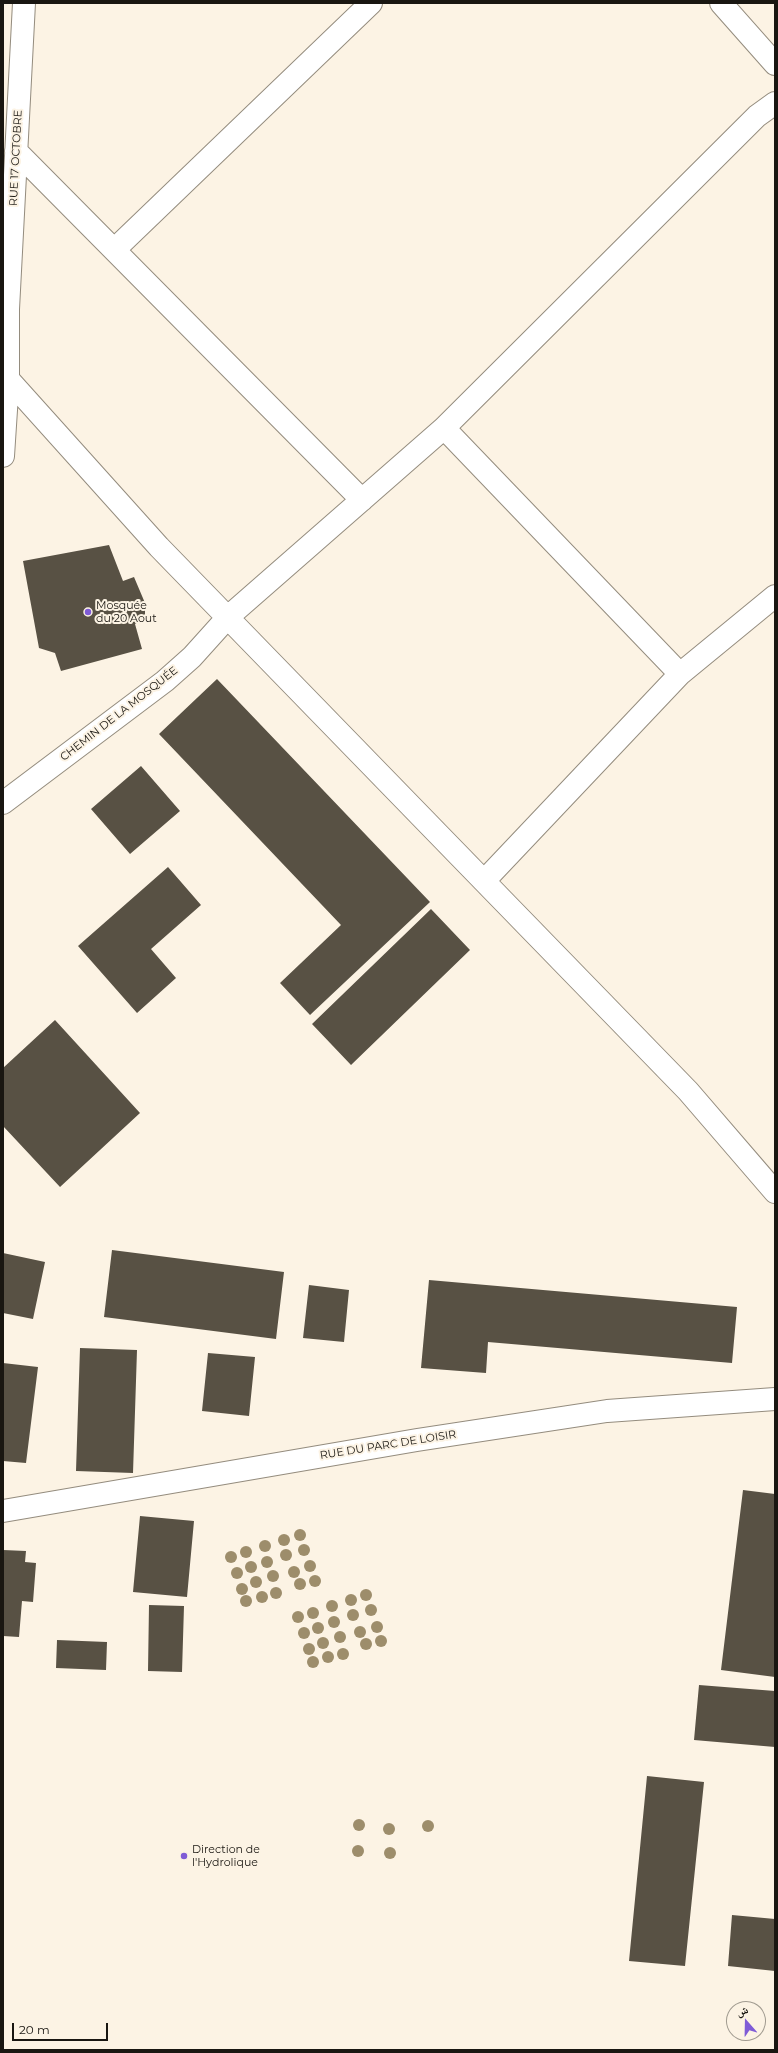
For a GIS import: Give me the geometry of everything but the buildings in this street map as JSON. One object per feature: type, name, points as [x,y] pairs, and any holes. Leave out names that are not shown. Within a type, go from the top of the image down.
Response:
[{"type":"street","name":"RUE 17 OCTOBRE","points":[[3,456],[8,379],[5,308],[16,151],[24,3]]},
{"type":"street","points":[[114,250],[371,3]]},
{"type":"street","points":[[721,3],[775,64]]},
{"type":"street","name":"CHEMIN DE LA MOSQUÉE","points":[[3,803],[165,681],[192,657],[228,617],[444,428],[757,116],[775,103]]},
{"type":"street","points":[[16,151],[362,500]]},
{"type":"street","points":[[8,379],[159,547],[688,1091],[775,1192]]},
{"type":"street","points":[[444,428],[680,674]]},
{"type":"street","points":[[484,881],[680,674],[775,596]]},
{"type":"street","name":"RUE DU PARC DE LOISIR","points":[[3,1511],[409,1441],[599,1412],[775,1399]]},
{"type":"place","name":"Mosquée du 20 Aout","points":[[88,612]]},
{"type":"place","name":"Direction de l'Hydrolique","points":[[184,1856]]}]
